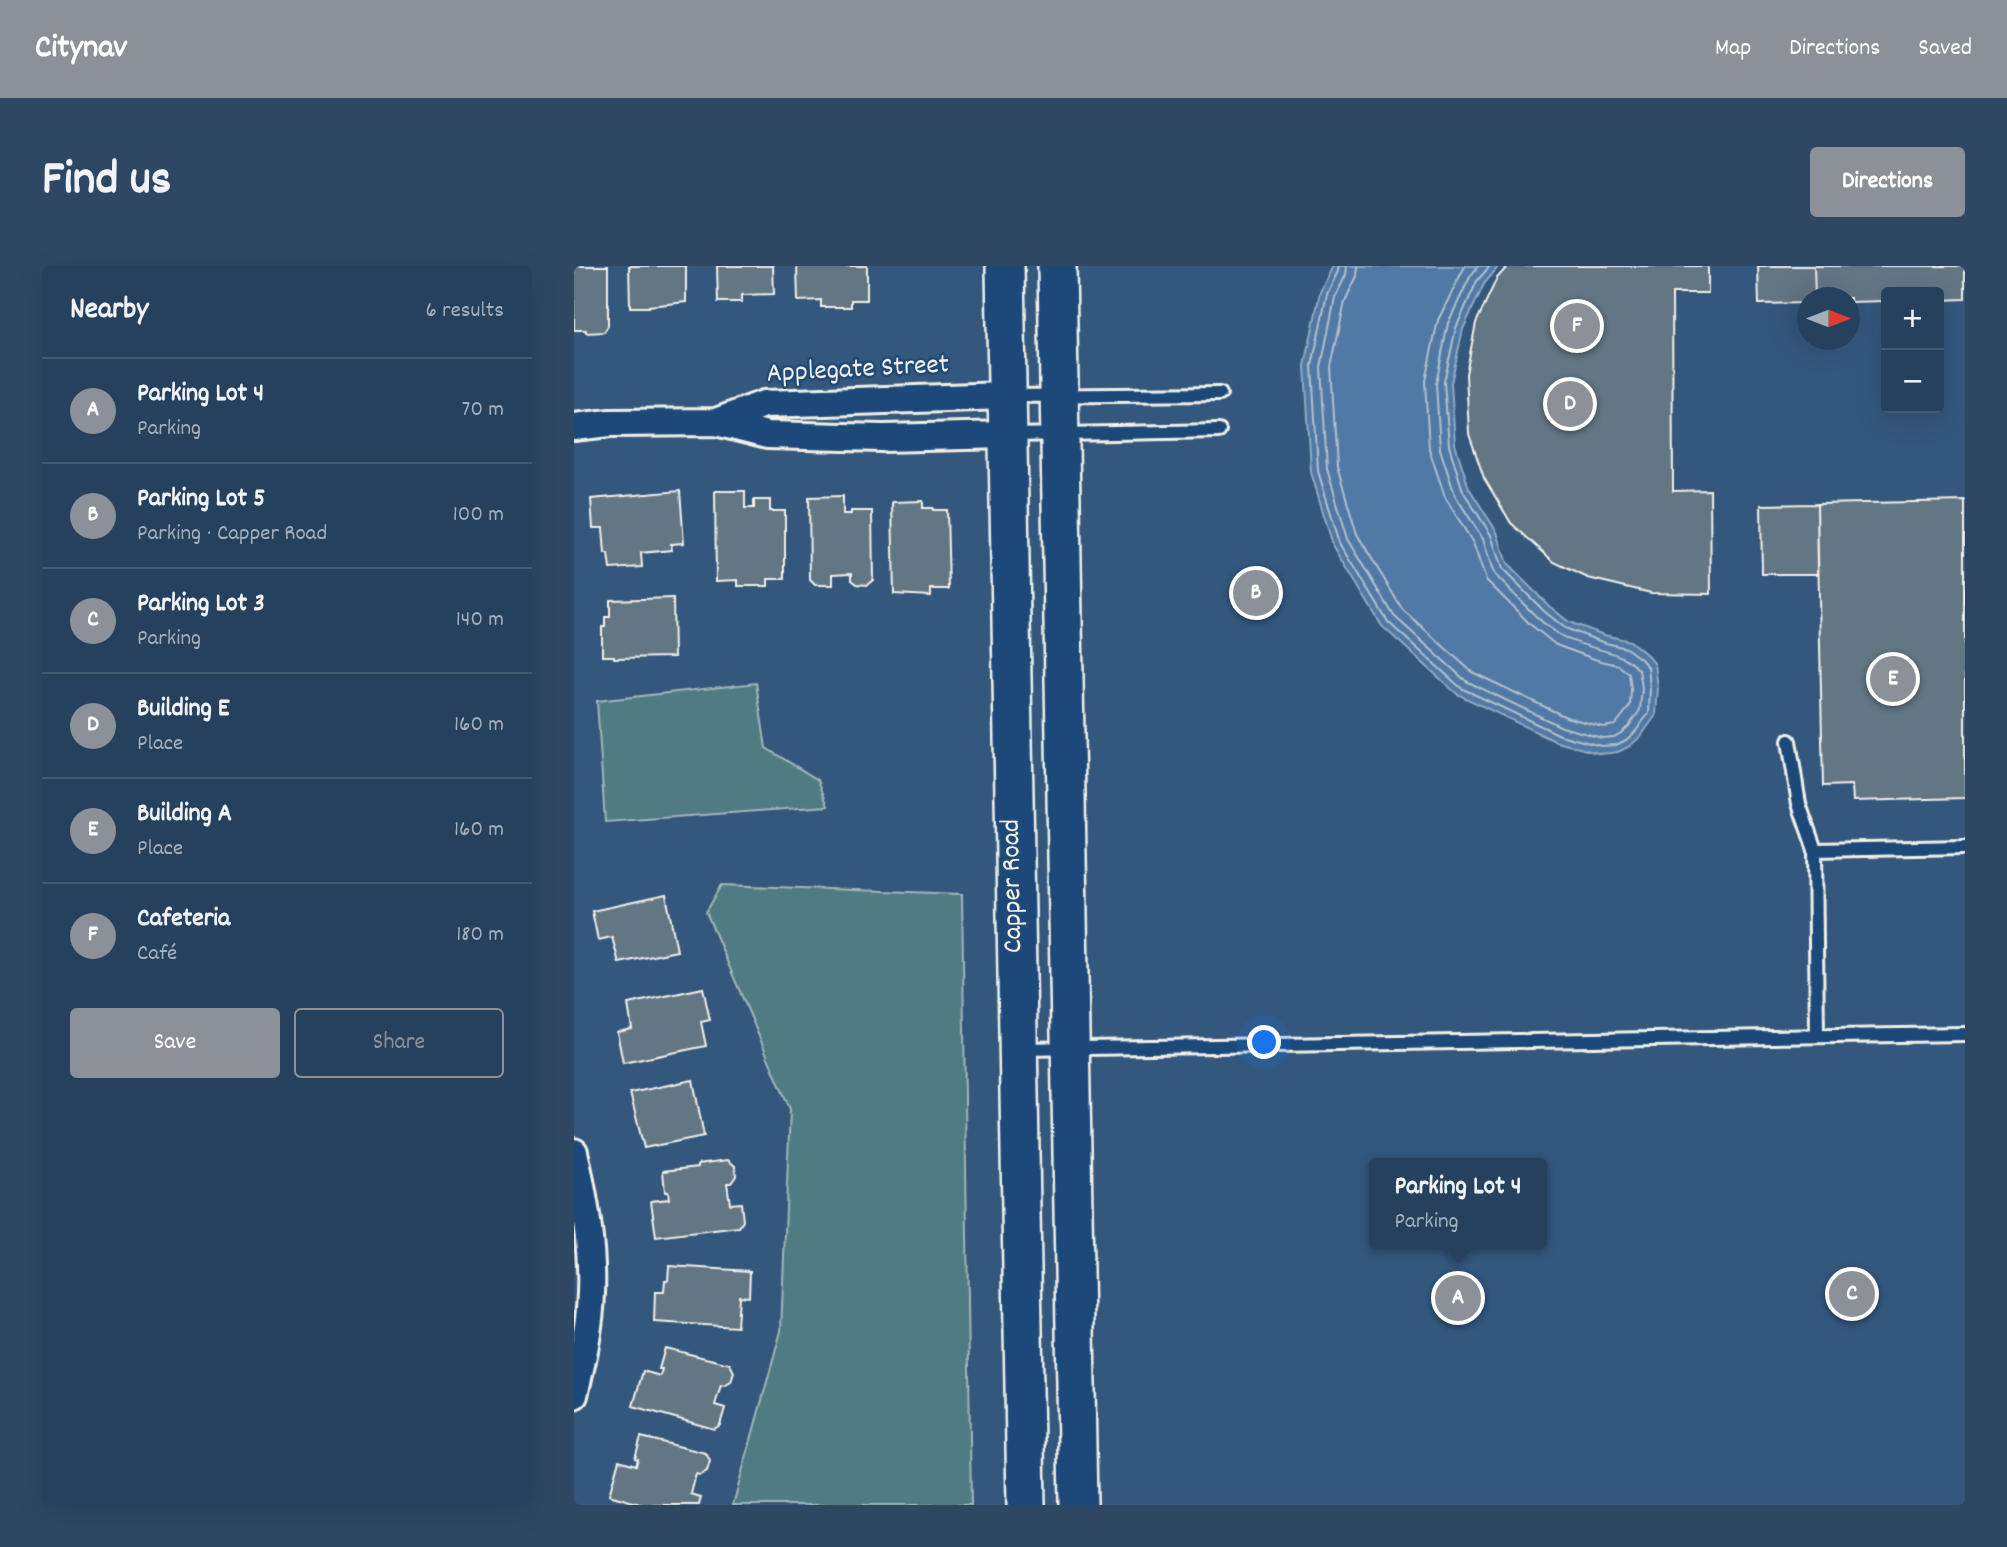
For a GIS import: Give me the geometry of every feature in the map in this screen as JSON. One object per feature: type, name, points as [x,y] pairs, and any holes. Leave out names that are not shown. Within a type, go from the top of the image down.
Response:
[{"type":"street","name":"Capper Road","points":[[1005,266],[1026,1505]]},
{"type":"street","name":"Capper Road","points":[[1057,266],[1078,1505]]},
{"type":"street","name":"Applegate Street","points":[[716,422],[764,404],[1006,396]]},
{"type":"street","points":[[883,399],[883,438]]},
{"type":"street","name":"Applegate Street","points":[[574,427],[610,423],[716,422],[767,435],[883,438],[1007,435]]},
{"type":"street","points":[[574,1152],[584,1198],[592,1293],[587,1337],[574,1394]]},
{"type":"lane","points":[[1006,396],[1220,394]]},
{"type":"lane","points":[[1007,435],[1219,431]]},
{"type":"lane","points":[[1789,741],[1799,804],[1815,850],[1817,1036]]},
{"type":"lane","points":[[1815,850],[1965,847]]},
{"type":"lane","points":[[1017,1049],[1965,1034]]},
{"type":"green space","points":[[756,683],[766,748],[818,780],[828,806],[605,822],[597,701]]},
{"type":"green space","points":[[722,885],[962,894],[971,1505],[733,1505],[781,1331],[790,1109],[706,912]]},
{"type":"water","points":[[1333,266],[1499,266],[1484,284],[1463,329],[1451,383],[1455,444],[1469,488],[1497,532],[1507,564],[1569,622],[1630,641],[1655,664],[1658,688],[1656,715],[1630,746],[1618,752],[1601,754],[1557,742],[1457,694],[1382,626],[1333,545],[1311,472],[1305,366],[1320,292]]},
{"type":"building","points":[[574,266],[608,266],[608,326],[604,332],[586,333],[586,330],[574,330]]},
{"type":"building","points":[[629,266],[686,266],[686,302],[630,307]]},
{"type":"building","points":[[717,266],[773,266],[774,294],[742,295],[742,302],[718,302]]},
{"type":"building","points":[[797,266],[867,266],[867,300],[851,300],[851,307],[821,307],[821,300],[798,301]]},
{"type":"building","points":[[1508,266],[1708,266],[1708,293],[1672,293],[1673,491],[1710,490],[1711,594],[1651,593],[1588,578],[1554,562],[1511,523],[1484,478],[1469,434],[1466,374],[1476,323],[1497,278]]},
{"type":"building","points":[[1758,266],[1814,266],[1815,287],[1797,287],[1797,303],[1759,304]]},
{"type":"building","points":[[1814,266],[1965,266],[1965,299],[1944,300],[1944,287],[1881,287],[1881,301],[1860,302],[1860,287],[1815,287]]},
{"type":"building","points":[[680,491],[684,543],[671,544],[672,550],[641,553],[642,567],[610,569],[608,554],[605,554],[603,528],[593,528],[591,499]]},
{"type":"building","points":[[715,491],[745,491],[745,508],[754,508],[754,500],[770,500],[770,511],[785,511],[785,579],[768,579],[768,586],[738,586],[738,580],[716,581]]},
{"type":"building","points":[[843,496],[843,514],[851,514],[851,511],[872,511],[873,580],[867,585],[857,584],[852,580],[852,573],[833,574],[833,585],[815,585],[810,580],[809,497]]},
{"type":"building","points":[[923,501],[923,508],[947,510],[949,589],[931,589],[931,596],[894,594],[892,502]]},
{"type":"building","points":[[1965,501],[1965,798],[1853,801],[1852,785],[1823,786],[1817,504]]},
{"type":"building","points":[[1817,504],[1818,574],[1762,574],[1761,505]]},
{"type":"building","points":[[673,598],[674,657],[602,656],[602,627],[605,627],[605,617],[610,617],[610,600]]},
{"type":"building","points":[[666,895],[677,951],[619,963],[612,937],[598,940],[592,911]]},
{"type":"building","points":[[703,988],[710,1020],[701,1022],[706,1046],[623,1063],[617,1032],[632,1029],[628,1004]]},
{"type":"building","points":[[693,1080],[704,1136],[644,1148],[630,1093]]},
{"type":"building","points":[[728,1160],[735,1166],[736,1176],[731,1183],[727,1183],[730,1204],[741,1203],[743,1221],[739,1227],[656,1237],[651,1201],[669,1199],[668,1192],[665,1192],[663,1171]]},
{"type":"building","points":[[669,1266],[750,1271],[749,1297],[739,1296],[737,1327],[654,1322],[655,1292],[664,1292]]},
{"type":"building","points":[[665,1348],[730,1364],[734,1372],[731,1382],[721,1385],[715,1405],[725,1408],[720,1425],[714,1429],[633,1406],[643,1371],[660,1376],[662,1369],[659,1369]]},
{"type":"building","points":[[641,1437],[706,1453],[710,1461],[707,1471],[696,1474],[691,1494],[701,1497],[699,1505],[643,1505],[609,1495],[619,1460],[636,1465],[638,1459],[635,1458]]},
{"type":"place","name":"Cafeteria","points":[[1577,326]]},
{"type":"place","name":"Building E","points":[[1570,404]]},
{"type":"place","name":"Parking Lot 5","points":[[1256,593]]},
{"type":"place","name":"Building A","points":[[1893,679]]},
{"type":"place","name":"Parking Lot 3","points":[[1852,1294]]},
{"type":"place","name":"Parking Lot 4","points":[[1458,1298]]}]
